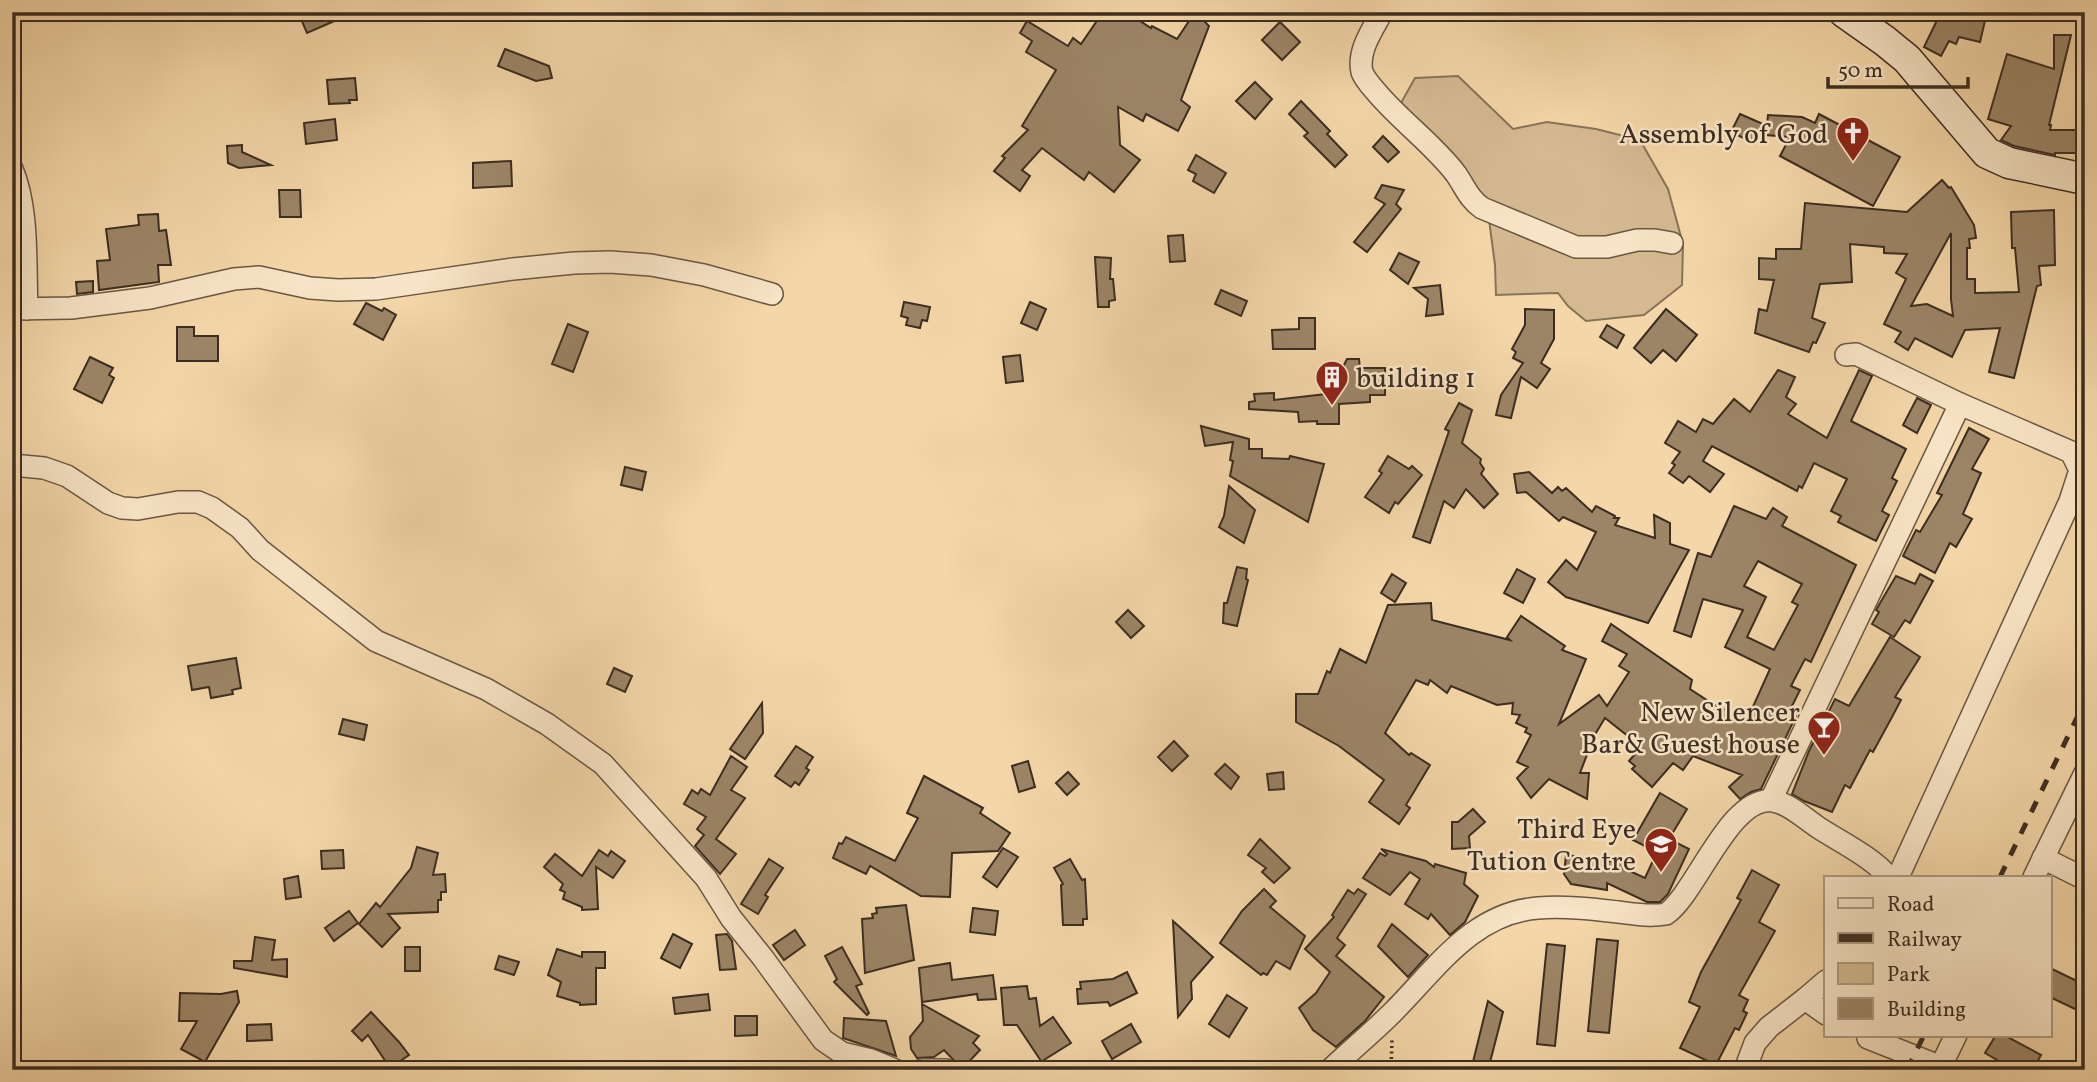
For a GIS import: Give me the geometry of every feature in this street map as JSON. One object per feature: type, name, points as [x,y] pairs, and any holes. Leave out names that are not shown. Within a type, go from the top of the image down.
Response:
[{"type":"street","points":[[1382,12],[1368,38],[1362,58],[1362,71],[1366,80],[1397,117],[1457,175],[1473,201],[1482,208],[1576,247],[1607,247],[1637,240],[1672,243]]},
{"type":"street","points":[[1844,12],[1907,60],[1987,153],[2009,163],[2085,179]]},
{"type":"street","points":[[12,169],[20,186],[23,214],[20,309],[71,308],[150,298],[234,279],[259,277],[310,288],[376,289],[513,269],[610,262],[651,265],[704,275],[772,295]]},
{"type":"street","points":[[1846,355],[1856,354],[1960,404],[2071,452],[2080,470],[2070,501],[1898,876]]},
{"type":"street","points":[[1330,1070],[1475,930],[1502,915],[1536,908],[1666,914],[1681,900],[1717,841],[1733,822],[1751,808],[1771,800],[1960,404]]},
{"type":"street","points":[[12,465],[44,468],[67,476],[108,503],[122,508],[138,509],[178,502],[198,502],[212,508],[240,528],[260,550],[376,641],[486,689],[547,724],[603,764],[706,878],[731,918],[823,1040],[842,1053],[871,1060],[895,1070]]},
{"type":"street","points":[[2034,876],[2085,773]]},
{"type":"street","points":[[1771,800],[1789,807],[1874,864],[1887,876]]},
{"type":"street","points":[[2043,858],[2085,879]]},
{"type":"street","points":[[1745,1070],[1755,1044],[1769,1027],[1824,983]]},
{"type":"street","points":[[1805,999],[1824,1013]]},
{"type":"street","points":[[1868,1038],[1943,1068],[1956,1036]]},
{"type":"street","points":[[922,1070],[946,1070]]},
{"type":"green space","points":[[1458,76],[1513,129],[1547,122],[1596,129],[1640,140],[1668,189],[1683,244],[1682,285],[1644,315],[1586,321],[1568,306],[1558,293],[1496,295],[1488,212],[1397,110],[1415,78]]},
{"type":"building","points":[[298,12],[355,12],[307,33]]},
{"type":"building","points":[[1103,12],[1126,12],[1151,28],[1152,26],[1177,39],[1195,12],[1212,12],[1205,22],[1209,26],[1181,100],[1190,107],[1178,131],[1146,114],[1143,121],[1118,107],[1120,145],[1140,160],[1114,192],[1089,172],[1084,180],[1042,148],[1022,170],[1030,176],[1020,191],[994,171],[1005,158],[1002,156],[1028,130],[1022,126],[1056,70],[1026,52],[1032,41],[1020,33],[1027,21],[1068,46],[1073,38],[1081,44]]},
{"type":"building","points":[[1941,12],[1987,12],[1980,42],[1959,37],[1956,44],[1949,41],[1941,56],[1924,47]]},
{"type":"building","points":[[1280,22],[1300,42],[1282,60],[1262,40]]},
{"type":"building","points":[[2054,35],[2071,35],[2050,130],[2085,130],[2085,153],[2055,155],[2014,146],[2001,140],[2011,126],[1988,119],[2007,54],[2054,69]]},
{"type":"building","points":[[505,49],[549,66],[552,78],[536,81],[498,66]]},
{"type":"building","points":[[355,78],[357,100],[329,104],[327,80]]},
{"type":"building","points":[[1255,82],[1272,99],[1255,119],[1236,101]]},
{"type":"building","points":[[1301,101],[1330,131],[1327,134],[1347,155],[1335,167],[1304,136],[1308,133],[1289,114]]},
{"type":"building","points":[[1740,114],[1763,124],[1754,143],[1731,132]]},
{"type":"building","points":[[1819,114],[1900,157],[1873,206],[1780,156],[1790,137],[1766,135],[1768,115],[1802,117],[1815,123]]},
{"type":"building","points":[[335,119],[337,140],[306,144],[304,123]]},
{"type":"building","points":[[1383,136],[1399,152],[1388,162],[1373,147]]},
{"type":"building","points":[[242,145],[242,152],[271,165],[239,168],[228,163],[227,146]]},
{"type":"building","points":[[1196,155],[1226,173],[1214,193],[1193,181],[1196,174],[1188,170]]},
{"type":"building","points":[[511,161],[512,186],[473,188],[473,163]]},
{"type":"building","points":[[1942,180],[1951,187],[1974,225],[1976,238],[1969,239],[1970,248],[1967,248],[1967,279],[1975,279],[1975,293],[2019,292],[2015,248],[2012,248],[2011,212],[2054,210],[2055,265],[2039,266],[2041,285],[2037,286],[2014,378],[1989,372],[2000,328],[1965,330],[1952,357],[1915,338],[1908,350],[1895,342],[1901,332],[1884,324],[1906,279],[1896,273],[1907,254],[1884,253],[1884,247],[1850,244],[1852,282],[1820,284],[1812,318],[1825,323],[1809,352],[1755,333],[1759,309],[1767,311],[1774,280],[1759,279],[1759,258],[1776,259],[1776,249],[1801,249],[1805,203],[1907,212]],"holes":[[[1951,233],[1953,316],[1927,304],[1911,306]]]},
{"type":"building","points":[[1382,185],[1404,190],[1396,204],[1401,209],[1367,252],[1354,242],[1385,204],[1375,198]]},
{"type":"building","points":[[279,190],[300,190],[301,217],[280,217]]},
{"type":"building","points":[[158,214],[159,231],[166,230],[171,265],[158,265],[159,282],[99,290],[97,261],[110,260],[106,229],[139,225],[138,215]]},
{"type":"building","points":[[1183,235],[1185,261],[1170,262],[1168,236]]},
{"type":"building","points":[[1399,253],[1419,262],[1408,284],[1390,270]]},
{"type":"building","points":[[1095,257],[1111,258],[1110,279],[1113,279],[1115,300],[1109,301],[1109,307],[1098,307]]},
{"type":"building","points":[[93,281],[93,292],[77,294],[76,282]]},
{"type":"building","points":[[1440,285],[1443,314],[1426,316],[1428,299],[1414,288]]},
{"type":"building","points":[[1221,290],[1247,301],[1241,316],[1215,304]]},
{"type":"building","points":[[904,302],[930,307],[927,321],[922,320],[920,328],[906,325],[908,318],[901,316]]},
{"type":"building","points":[[1030,302],[1046,309],[1037,330],[1021,323]]},
{"type":"building","points":[[366,303],[396,315],[383,340],[354,324]]},
{"type":"building","points":[[1525,309],[1554,310],[1554,339],[1541,363],[1550,369],[1537,388],[1521,377],[1511,418],[1496,415],[1501,395],[1523,363],[1513,358],[1516,352],[1512,349],[1525,325]]},
{"type":"building","points":[[1666,309],[1697,335],[1676,361],[1663,350],[1651,363],[1634,348]]},
{"type":"building","points":[[1299,318],[1315,318],[1315,349],[1273,349],[1272,330],[1299,329]]},
{"type":"building","points":[[568,324],[588,332],[573,372],[552,364]]},
{"type":"building","points":[[1607,325],[1624,335],[1617,348],[1600,337]]},
{"type":"building","points":[[177,327],[194,327],[194,336],[218,336],[218,361],[177,361]]},
{"type":"building","points":[[1020,355],[1023,381],[1006,383],[1003,357]]},
{"type":"building","points":[[90,357],[113,368],[109,375],[114,378],[102,403],[74,389]]},
{"type":"building","points":[[1347,359],[1359,359],[1360,368],[1385,368],[1385,395],[1370,395],[1370,402],[1339,404],[1339,424],[1299,422],[1298,412],[1249,409],[1249,402],[1255,401],[1254,394],[1274,393],[1274,400],[1326,394],[1330,365],[1338,365],[1338,371],[1341,371]]},
{"type":"building","points":[[1778,370],[1795,377],[1786,397],[1796,404],[1788,414],[1827,438],[1859,370],[1872,376],[1851,421],[1906,449],[1892,478],[1897,481],[1882,511],[1889,515],[1876,541],[1838,522],[1841,516],[1831,511],[1847,479],[1814,463],[1802,488],[1799,486],[1797,491],[1712,446],[1703,461],[1724,474],[1710,492],[1689,476],[1683,483],[1669,473],[1680,452],[1665,443],[1678,421],[1696,432],[1703,419],[1713,424],[1734,399],[1750,412]]},
{"type":"building","points":[[1917,398],[1931,405],[1917,433],[1903,425]]},
{"type":"building","points":[[1459,403],[1472,410],[1462,443],[1481,459],[1480,463],[1484,469],[1481,474],[1498,494],[1484,508],[1466,489],[1454,508],[1444,501],[1430,543],[1413,537],[1449,431],[1445,429]]},
{"type":"building","points":[[1201,426],[1249,439],[1249,449],[1262,449],[1262,458],[1289,459],[1290,456],[1324,464],[1308,522],[1230,476],[1233,442],[1205,446]]},
{"type":"building","points":[[1969,428],[1989,439],[1972,469],[1981,473],[1963,514],[1972,519],[1956,547],[1950,543],[1935,573],[1903,556],[1916,530],[1920,532],[1942,495],[1937,493]]},
{"type":"building","points":[[1388,456],[1409,469],[1412,466],[1422,475],[1398,504],[1395,502],[1389,513],[1365,497],[1382,473],[1379,471]]},
{"type":"building","points":[[625,467],[646,472],[642,490],[621,485]]},
{"type":"building","points":[[1529,472],[1552,493],[1558,487],[1562,491],[1566,488],[1592,512],[1596,506],[1615,516],[1614,518],[1619,518],[1615,525],[1655,538],[1654,515],[1670,523],[1670,544],[1689,550],[1648,623],[1566,597],[1548,582],[1566,560],[1577,570],[1596,532],[1563,517],[1559,521],[1526,492],[1517,493],[1514,474]]},
{"type":"building","points":[[1229,486],[1255,510],[1244,543],[1219,527],[1224,516]]},
{"type":"building","points":[[1734,506],[1766,519],[1773,508],[1787,517],[1782,526],[1856,565],[1811,662],[1805,659],[1791,686],[1800,690],[1789,712],[1796,716],[1761,789],[1740,799],[1729,787],[1742,775],[1693,756],[1683,770],[1673,763],[1652,787],[1632,769],[1635,766],[1629,761],[1636,753],[1629,747],[1634,741],[1605,718],[1585,751],[1588,752],[1580,773],[1589,773],[1587,799],[1549,779],[1531,798],[1517,778],[1528,767],[1517,762],[1531,735],[1525,732],[1527,728],[1516,723],[1520,715],[1512,714],[1513,703],[1497,705],[1451,686],[1447,693],[1430,680],[1428,685],[1416,680],[1385,733],[1409,755],[1411,753],[1430,765],[1406,805],[1410,808],[1399,824],[1369,802],[1384,780],[1339,746],[1296,722],[1296,694],[1318,694],[1340,649],[1366,663],[1388,605],[1431,603],[1432,620],[1510,640],[1507,637],[1521,616],[1565,646],[1562,650],[1586,659],[1559,724],[1599,695],[1607,706],[1629,672],[1619,666],[1627,654],[1602,641],[1611,624],[1692,680],[1690,689],[1713,704],[1747,720],[1770,669],[1725,647],[1743,610],[1703,599],[1691,637],[1674,631],[1698,553],[1711,557]],"holes":[[[1758,561],[1802,584],[1792,602],[1798,605],[1774,650],[1747,637],[1766,597],[1744,586]]]},
{"type":"building","points":[[1237,567],[1247,569],[1248,580],[1237,626],[1223,623],[1224,603],[1227,603]]},
{"type":"building","points":[[1517,569],[1535,579],[1523,603],[1504,593]]},
{"type":"building","points":[[1392,574],[1406,583],[1395,602],[1381,593]]},
{"type":"building","points":[[1920,574],[1933,581],[1910,623],[1905,620],[1894,637],[1872,624],[1879,612],[1876,610],[1896,576],[1915,584]]},
{"type":"building","points":[[1128,610],[1144,626],[1131,638],[1116,622]]},
{"type":"building","points":[[1890,637],[1920,657],[1895,697],[1901,700],[1873,752],[1870,750],[1850,788],[1845,785],[1832,812],[1804,801],[1792,794],[1809,751],[1835,699],[1849,706]]},
{"type":"building","points":[[236,658],[241,688],[232,690],[233,694],[211,698],[209,687],[192,690],[188,666]]},
{"type":"building","points":[[614,668],[632,676],[625,692],[607,684]]},
{"type":"building","points":[[762,703],[763,733],[745,759],[730,749]]},
{"type":"building","points":[[343,719],[367,725],[364,740],[339,734]]},
{"type":"building","points":[[1174,741],[1188,756],[1172,771],[1158,757]]},
{"type":"building","points":[[796,746],[813,757],[806,768],[809,770],[799,785],[795,782],[791,787],[775,776]]},
{"type":"building","points":[[731,756],[747,767],[731,790],[745,798],[716,839],[736,854],[720,874],[695,846],[704,835],[697,829],[706,817],[684,804],[692,790],[698,794],[701,789],[710,795]]},
{"type":"building","points":[[1028,761],[1035,787],[1019,792],[1012,766]]},
{"type":"building","points":[[1225,764],[1239,777],[1231,789],[1215,774]]},
{"type":"building","points":[[1068,772],[1079,784],[1067,795],[1056,783]]},
{"type":"building","points":[[1283,772],[1284,789],[1269,790],[1267,774]]},
{"type":"building","points":[[924,776],[983,808],[980,813],[1010,833],[998,851],[952,853],[950,897],[921,896],[870,866],[866,874],[833,858],[839,843],[842,844],[846,837],[895,861],[918,818],[907,813]]},
{"type":"building","points":[[1660,793],[1687,809],[1669,839],[1689,849],[1668,894],[1660,902],[1647,902],[1607,883],[1607,890],[1571,884],[1564,874],[1566,855],[1623,863],[1623,868],[1645,878],[1657,852],[1633,840]]},
{"type":"building","points":[[1473,809],[1485,822],[1469,836],[1470,848],[1452,849],[1452,822],[1458,822]]},
{"type":"building","points":[[1260,839],[1290,868],[1274,883],[1262,872],[1266,868],[1248,855]]},
{"type":"building","points":[[417,847],[438,853],[433,875],[445,874],[446,892],[441,892],[438,912],[388,914],[400,928],[382,947],[359,924],[376,903],[380,907],[411,868]]},
{"type":"building","points":[[1003,848],[1018,857],[997,887],[983,877]]},
{"type":"building","points":[[1381,849],[1426,861],[1434,867],[1435,864],[1466,873],[1464,884],[1478,896],[1465,922],[1450,935],[1431,914],[1428,919],[1405,904],[1420,879],[1410,872],[1390,895],[1363,878],[1380,853],[1385,856],[1387,854]]},
{"type":"building","points":[[343,850],[344,868],[322,869],[321,851]]},
{"type":"building","points":[[599,850],[608,856],[611,851],[625,861],[613,878],[596,867],[598,909],[582,910],[582,907],[563,899],[565,892],[560,890],[563,884],[544,867],[555,854],[582,876]]},
{"type":"building","points":[[769,859],[783,868],[765,895],[768,897],[758,914],[741,904]]},
{"type":"building","points":[[1070,859],[1082,880],[1085,879],[1087,919],[1083,919],[1083,925],[1063,925],[1063,884],[1054,868]]},
{"type":"building","points":[[1752,870],[1779,885],[1759,922],[1775,931],[1739,995],[1748,1000],[1743,1011],[1747,1013],[1739,1030],[1735,1028],[1716,1065],[1680,1048],[1700,1007],[1689,1002],[1701,972],[1741,900],[1737,898]]},
{"type":"building","points":[[298,876],[301,897],[286,899],[284,879]]},
{"type":"building","points":[[1264,889],[1276,901],[1270,907],[1305,936],[1290,969],[1276,961],[1267,975],[1261,975],[1220,943],[1242,911]]},
{"type":"building","points":[[1358,889],[1366,894],[1337,938],[1345,945],[1336,956],[1384,997],[1365,1021],[1336,1047],[1313,1030],[1299,1008],[1316,993],[1330,972],[1305,949],[1334,917],[1332,915],[1348,890],[1354,894]]},
{"type":"building","points":[[906,905],[914,960],[865,973],[862,919],[873,918],[872,914],[877,913],[876,908]]},
{"type":"building","points":[[973,908],[998,911],[995,935],[970,932]]},
{"type":"building","points":[[349,911],[358,923],[334,941],[325,928]]},
{"type":"building","points":[[1173,921],[1213,957],[1191,982],[1192,999],[1178,1017]]},
{"type":"building","points":[[1392,924],[1428,955],[1408,977],[1378,946]]},
{"type":"building","points":[[795,930],[805,945],[784,960],[773,945]]},
{"type":"building","points":[[673,934],[692,944],[680,968],[661,958]]},
{"type":"building","points":[[727,934],[732,941],[736,969],[720,970],[716,935]]},
{"type":"building","points":[[255,937],[275,940],[272,960],[287,959],[287,977],[234,968],[234,961],[252,961]]},
{"type":"building","points":[[1597,939],[1618,941],[1609,1033],[1588,1031]]},
{"type":"building","points":[[1547,944],[1565,946],[1555,1046],[1537,1044]]},
{"type":"building","points":[[405,947],[420,947],[420,971],[405,971]]},
{"type":"building","points":[[842,947],[862,984],[856,986],[869,1013],[867,1015],[834,982],[837,979],[825,956]]},
{"type":"building","points":[[557,949],[582,957],[582,952],[605,952],[605,968],[596,968],[596,1004],[580,1005],[557,996],[561,982],[548,975]]},
{"type":"building","points":[[499,956],[519,962],[514,975],[495,969]]},
{"type":"building","points":[[950,963],[952,980],[993,975],[996,999],[978,1000],[977,994],[922,1002],[919,968]]},
{"type":"building","points":[[2052,969],[2085,985],[2085,1003],[2081,1012],[2052,998]]},
{"type":"building","points":[[1127,972],[1137,993],[1110,1006],[1108,1002],[1078,1004],[1077,989],[1081,989],[1080,982],[1113,979]]},
{"type":"building","points":[[1027,986],[1029,999],[1036,998],[1040,1026],[1053,1017],[1071,1043],[1044,1060],[1045,1067],[1017,1025],[1004,1025],[1001,988]]},
{"type":"building","points":[[237,991],[239,1002],[205,1062],[181,1049],[197,1021],[179,1021],[180,993],[221,994]]},
{"type":"building","points":[[708,994],[710,1010],[675,1014],[673,998]]},
{"type":"building","points":[[1227,995],[1247,1008],[1229,1037],[1209,1024]]},
{"type":"building","points":[[1488,1001],[1503,1012],[1488,1070],[1471,1070]]},
{"type":"building","points":[[922,1004],[979,1036],[973,1043],[980,1050],[962,1069],[944,1050],[934,1057],[917,1058],[911,1049],[910,1037],[923,1021]]},
{"type":"building","points":[[371,1012],[409,1055],[390,1068],[368,1035],[362,1041],[352,1031]]},
{"type":"building","points":[[735,1016],[757,1016],[757,1035],[735,1036]]},
{"type":"building","points":[[844,1018],[886,1021],[896,1056],[843,1038]]},
{"type":"building","points":[[271,1024],[272,1040],[247,1041],[247,1025]]},
{"type":"building","points":[[1131,1024],[1141,1042],[1112,1059],[1102,1041]]},
{"type":"building","points":[[1995,1036],[2006,1036],[2041,1055],[2033,1070],[1999,1070],[2002,1063],[1985,1053]]},
{"type":"railway","points":[[2000,876],[2085,701]]},
{"type":"railway","points":[[1907,1070],[1924,1036]]},
{"type":"place","name":"Assembly of God","points":[[1853,163]]},
{"type":"place","name":"building 1","points":[[1332,407]]},
{"type":"place","name":"New Silencer Bar& Guest house","points":[[1824,757]]},
{"type":"place","name":"Third Eye Tution Centre","points":[[1661,874]]}]
